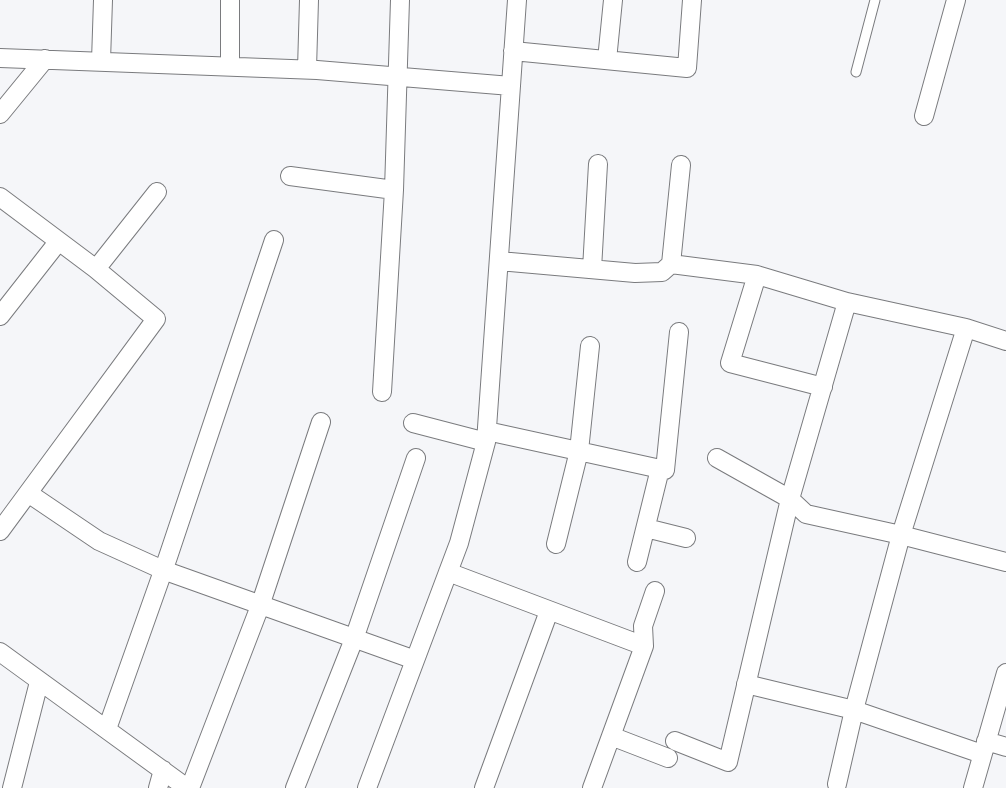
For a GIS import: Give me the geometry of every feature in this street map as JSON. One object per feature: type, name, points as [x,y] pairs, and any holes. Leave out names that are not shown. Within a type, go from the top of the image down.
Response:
[{"type":"street","points":[[101,61],[103,0]]},
{"type":"street","points":[[230,0],[230,66]]},
{"type":"street","points":[[307,69],[309,0]]},
{"type":"street","points":[[382,392],[394,190],[396,78],[400,0]]},
{"type":"street","points":[[367,788],[459,543],[486,437],[517,0]]},
{"type":"street","points":[[607,60],[613,0]]},
{"type":"street","points":[[513,51],[687,68],[692,0]]},
{"type":"street","points":[[924,116],[956,0]]},
{"type":"street","points":[[0,58],[307,69],[396,78],[511,86]]},
{"type":"street","points":[[0,114],[44,59]]},
{"type":"street","points":[[592,269],[598,164]]},
{"type":"street","points":[[499,261],[592,269],[662,272],[671,263],[681,165]]},
{"type":"street","points":[[290,176],[394,190]]},
{"type":"street","points":[[96,269],[157,192]]},
{"type":"street","points":[[0,197],[96,269],[156,319],[0,531]]},
{"type":"street","points":[[107,729],[164,570],[274,240]]},
{"type":"street","points":[[0,316],[58,242]]},
{"type":"street","points":[[671,263],[757,275],[847,302],[966,328],[1006,341]]},
{"type":"street","points":[[757,275],[730,363],[823,387]]},
{"type":"street","points":[[675,741],[728,762],[790,499],[847,302]]},
{"type":"street","points":[[837,784],[854,710],[901,535],[966,328]]},
{"type":"street","points":[[413,423],[486,437],[579,451],[665,470],[679,332]]},
{"type":"street","points":[[556,544],[579,451],[590,346]]},
{"type":"street","points":[[0,652],[188,788],[260,606],[321,422]]},
{"type":"street","points":[[295,788],[354,639],[416,458]]},
{"type":"street","points":[[717,458],[790,499],[806,514],[901,535],[1006,562]]},
{"type":"street","points":[[637,562],[660,469]]},
{"type":"street","points":[[28,493],[100,541],[164,570],[415,660]]},
{"type":"street","points":[[646,528],[686,538]]},
{"type":"street","points":[[448,572],[644,646]]},
{"type":"street","points":[[592,788],[644,646],[643,626],[655,591]]},
{"type":"street","points":[[484,788],[549,611]]},
{"type":"street","points":[[972,788],[1006,672]]},
{"type":"street","points":[[12,788],[39,682]]},
{"type":"street","points":[[746,684],[854,710],[984,747],[1006,747]]},
{"type":"street","points":[[611,736],[668,758]]},
{"type":"street","points":[[158,788],[163,770]]},
{"type":"lane","points":[[856,72],[875,0]]}]
